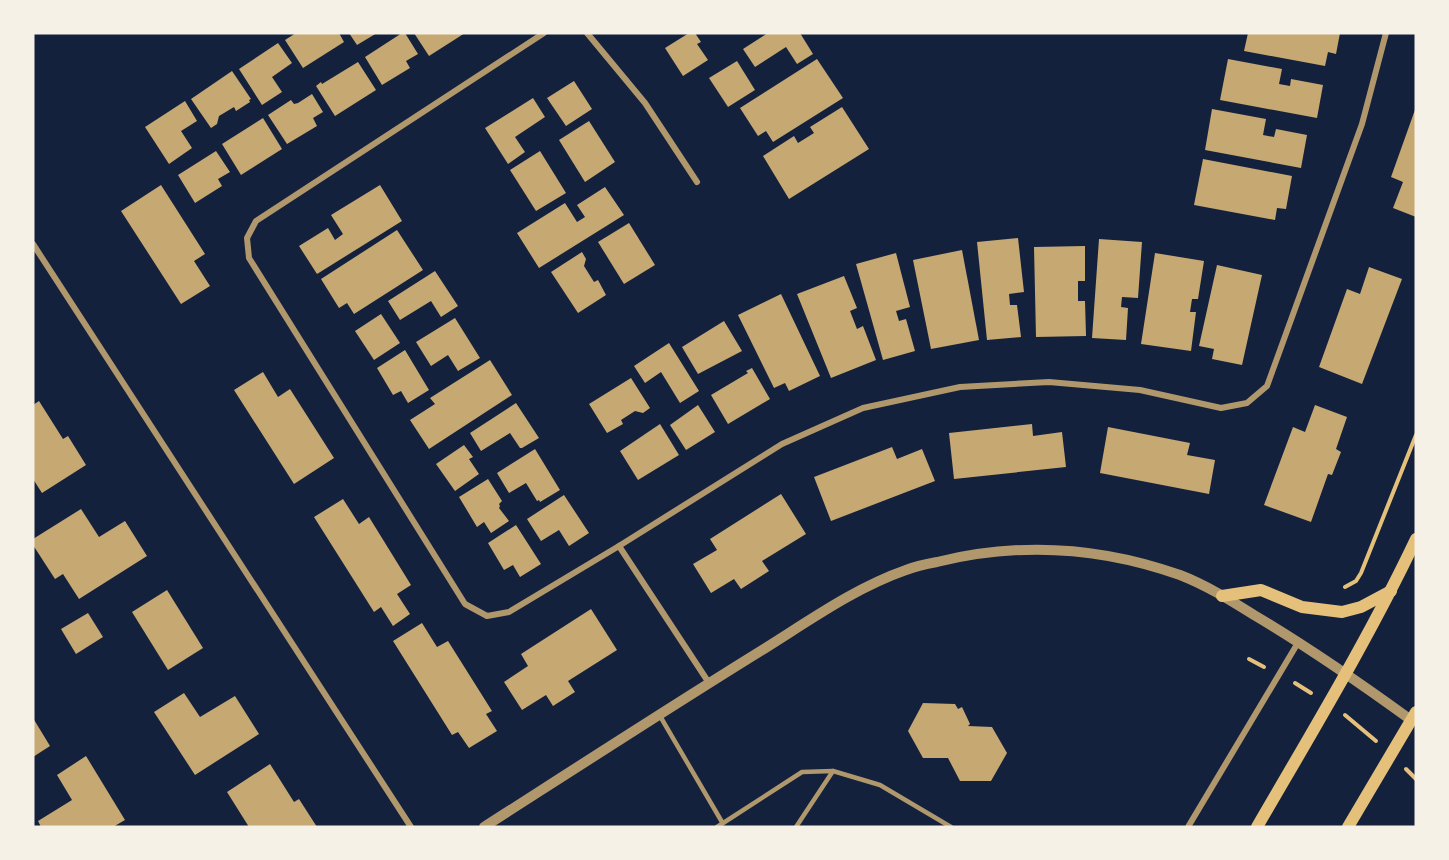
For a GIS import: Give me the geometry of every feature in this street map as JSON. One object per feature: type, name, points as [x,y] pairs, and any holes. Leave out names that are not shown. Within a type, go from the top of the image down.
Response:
[{"type":"main road","points":[[1257,827],[1392,591],[1416,539]]},
{"type":"main road","points":[[1222,596],[1261,590],[1302,607],[1342,612],[1361,607],[1392,591]]},
{"type":"main road","points":[[1348,827],[1414,718]]},
{"type":"street","points":[[544,33],[256,221],[247,238],[249,258],[465,604],[487,616],[509,612],[783,444],[863,408],[960,387],[1049,382],[1140,390],[1221,408],[1247,403],[1268,386],[1362,124],[1386,33]]},
{"type":"street","points":[[587,33],[645,103],[697,183]]},
{"type":"street","points":[[33,244],[411,827]]},
{"type":"street","points":[[619,546],[709,683]]},
{"type":"street","points":[[484,827],[659,714],[856,593],[906,569],[956,557],[1004,550],[1053,549],[1095,553],[1135,561],[1182,576],[1222,596],[1299,641],[1414,718]]},
{"type":"street","points":[[1188,827],[1299,641]]},
{"type":"lane","points":[[659,714],[722,822]]},
{"type":"lane","points":[[796,827],[833,771]]},
{"type":"lane","points":[[717,827],[802,772],[833,771],[880,785],[951,827]]},
{"type":"path","points":[[1336,589],[1347,587],[1356,581],[1361,573],[1416,435]]},
{"type":"building","points":[[296,33],[339,33],[344,42],[303,68],[285,40]]},
{"type":"building","points":[[349,33],[377,33],[357,45]]},
{"type":"building","points":[[405,33],[418,54],[406,61],[410,68],[382,85],[365,57]]},
{"type":"building","points":[[414,33],[465,33],[429,56]]},
{"type":"building","points":[[689,33],[695,33],[701,42],[697,44],[708,60],[683,76],[665,48]]},
{"type":"building","points":[[768,33],[800,33],[813,54],[797,64],[786,47],[755,67],[743,49]]},
{"type":"building","points":[[1248,33],[1340,33],[1336,54],[1328,52],[1325,66],[1244,51]]},
{"type":"building","points":[[278,43],[292,63],[272,77],[282,92],[262,105],[239,69]]},
{"type":"building","points":[[817,59],[843,98],[773,142],[766,131],[758,136],[740,108]]},
{"type":"building","points":[[1228,59],[1282,69],[1279,84],[1290,86],[1291,79],[1323,85],[1317,118],[1220,100]]},
{"type":"building","points":[[737,61],[755,90],[728,107],[709,78]]},
{"type":"building","points":[[358,62],[376,90],[335,116],[316,86]]},
{"type":"building","points":[[232,71],[251,99],[250,102],[236,111],[234,107],[219,116],[217,124],[211,128],[191,99]]},
{"type":"building","points":[[574,81],[592,109],[566,126],[547,98]]},
{"type":"building","points":[[312,94],[323,112],[313,118],[317,126],[287,144],[268,115],[291,100],[294,104],[298,103]]},
{"type":"building","points":[[533,98],[545,117],[515,137],[525,152],[508,164],[485,128]]},
{"type":"building","points":[[185,101],[197,121],[181,131],[192,148],[169,164],[145,127]]},
{"type":"building","points":[[842,107],[869,149],[789,199],[763,156],[794,136],[798,143],[814,133],[810,127]]},
{"type":"building","points":[[1416,107],[1416,217],[1393,208],[1403,182],[1391,177]]},
{"type":"building","points":[[1212,109],[1266,119],[1263,135],[1274,137],[1276,129],[1307,135],[1301,168],[1205,150]]},
{"type":"building","points":[[263,118],[282,149],[241,175],[222,144]]},
{"type":"building","points":[[589,121],[615,162],[585,182],[559,140]]},
{"type":"building","points":[[216,151],[230,172],[218,179],[222,186],[195,203],[178,175]]},
{"type":"building","points":[[540,151],[566,193],[536,211],[510,170]]},
{"type":"building","points":[[1203,159],[1292,176],[1286,209],[1277,208],[1275,220],[1194,205]]},
{"type":"building","points":[[161,185],[205,254],[194,261],[210,286],[181,304],[121,211]]},
{"type":"building","points":[[380,185],[402,221],[317,274],[299,246],[328,228],[335,240],[343,234],[331,215]]},
{"type":"building","points":[[605,187],[624,215],[539,268],[517,233],[565,203],[577,222],[585,217],[577,205]]},
{"type":"building","points":[[629,223],[655,265],[624,284],[598,242]]},
{"type":"building","points":[[397,230],[423,270],[354,314],[347,303],[339,308],[321,279]]},
{"type":"building","points":[[1018,238],[1024,292],[1009,294],[1010,305],[1017,305],[1021,337],[987,340],[977,242]]},
{"type":"building","points":[[1099,239],[1142,242],[1138,298],[1122,297],[1121,307],[1128,308],[1126,340],[1092,338]]},
{"type":"building","points":[[1085,246],[1085,281],[1078,281],[1078,301],[1085,301],[1086,336],[1036,337],[1034,247]]},
{"type":"building","points":[[962,250],[979,340],[931,349],[913,260]]},
{"type":"building","points":[[582,252],[586,259],[584,266],[594,282],[598,280],[606,295],[578,313],[551,272]]},
{"type":"building","points":[[896,253],[910,307],[896,311],[899,321],[906,319],[915,351],[883,360],[856,264]]},
{"type":"building","points":[[1155,253],[1204,261],[1198,299],[1192,299],[1190,312],[1196,312],[1191,351],[1141,344]]},
{"type":"building","points":[[1217,265],[1262,275],[1242,365],[1212,359],[1214,349],[1199,346]]},
{"type":"building","points":[[1369,267],[1402,279],[1362,384],[1319,367],[1347,289],[1360,294]]},
{"type":"building","points":[[435,271],[458,306],[441,317],[431,301],[400,320],[388,301]]},
{"type":"building","points":[[844,276],[857,308],[850,311],[857,329],[863,326],[876,360],[831,378],[797,294]]},
{"type":"building","points":[[781,294],[820,376],[789,391],[785,383],[774,388],[738,315]]},
{"type":"building","points":[[381,314],[400,343],[374,360],[355,331]]},
{"type":"building","points":[[455,318],[480,358],[458,371],[448,355],[431,366],[416,342]]},
{"type":"building","points":[[724,321],[742,351],[698,374],[682,347]]},
{"type":"building","points":[[669,343],[699,391],[680,403],[661,372],[645,383],[634,366]]},
{"type":"building","points":[[405,350],[429,390],[408,403],[401,391],[393,395],[377,368]]},
{"type":"building","points":[[490,360],[512,395],[429,449],[410,420],[435,404],[430,398]]},
{"type":"building","points":[[752,368],[770,399],[728,424],[711,395],[748,373],[746,371]]},
{"type":"building","points":[[263,372],[278,397],[290,389],[334,458],[294,484],[234,390]]},
{"type":"building","points":[[631,378],[650,408],[643,413],[635,411],[621,420],[623,424],[607,433],[589,404]]},
{"type":"building","points":[[39,401],[63,439],[68,436],[86,465],[42,493],[33,479],[33,405]]},
{"type":"building","points":[[516,403],[539,438],[520,448],[510,433],[481,451],[470,433]]},
{"type":"building","points":[[698,405],[715,432],[686,450],[670,425]]},
{"type":"building","points":[[1315,405],[1347,417],[1336,449],[1341,452],[1332,475],[1328,474],[1311,522],[1264,505],[1293,427],[1305,432]]},
{"type":"building","points":[[660,424],[679,455],[638,480],[620,451]]},
{"type":"building","points":[[1032,424],[1033,436],[1062,432],[1066,467],[954,479],[949,433]]},
{"type":"building","points":[[1108,427],[1190,443],[1187,455],[1215,460],[1209,494],[1100,473]]},
{"type":"building","points":[[464,445],[473,457],[469,459],[479,474],[455,491],[436,464]]},
{"type":"building","points":[[892,447],[897,459],[922,449],[935,481],[831,521],[814,477]]},
{"type":"building","points":[[535,449],[560,490],[540,502],[537,501],[526,483],[509,493],[497,473]]},
{"type":"building","points":[[488,479],[502,501],[499,508],[509,521],[491,533],[484,522],[477,527],[459,497]]},
{"type":"building","points":[[781,494],[806,534],[762,561],[769,571],[741,589],[734,579],[711,593],[693,564],[717,550],[710,539]]},
{"type":"building","points":[[564,495],[589,533],[569,546],[559,530],[541,541],[527,519]]},
{"type":"building","points":[[343,499],[359,524],[369,517],[411,585],[397,594],[410,614],[393,626],[381,607],[374,612],[314,517]]},
{"type":"building","points":[[81,509],[99,537],[125,521],[147,556],[79,599],[63,574],[55,579],[33,545],[33,539]]},
{"type":"building","points":[[516,525],[541,564],[520,577],[513,565],[504,570],[488,543]]},
{"type":"building","points":[[167,590],[203,648],[168,670],[132,612]]},
{"type":"building","points":[[591,609],[617,650],[568,681],[575,692],[553,706],[546,695],[522,710],[504,682],[528,666],[521,654]]},
{"type":"building","points":[[88,613],[103,637],[76,654],[61,629]]},
{"type":"building","points":[[422,623],[437,647],[448,641],[492,711],[486,714],[497,731],[469,748],[458,732],[452,735],[393,641]]},
{"type":"building","points":[[184,693],[200,717],[235,696],[259,734],[195,775],[154,712]]},
{"type":"building","points":[[923,703],[955,704],[958,709],[962,707],[970,724],[968,726],[992,727],[1007,753],[991,781],[960,781],[948,758],[923,758],[908,731]]},
{"type":"building","points":[[33,718],[50,746],[33,757]]},
{"type":"building","points":[[86,756],[125,820],[113,827],[41,827],[38,821],[72,800],[57,775]]},
{"type":"building","points":[[270,764],[294,802],[299,799],[317,827],[249,827],[227,792]]}]
